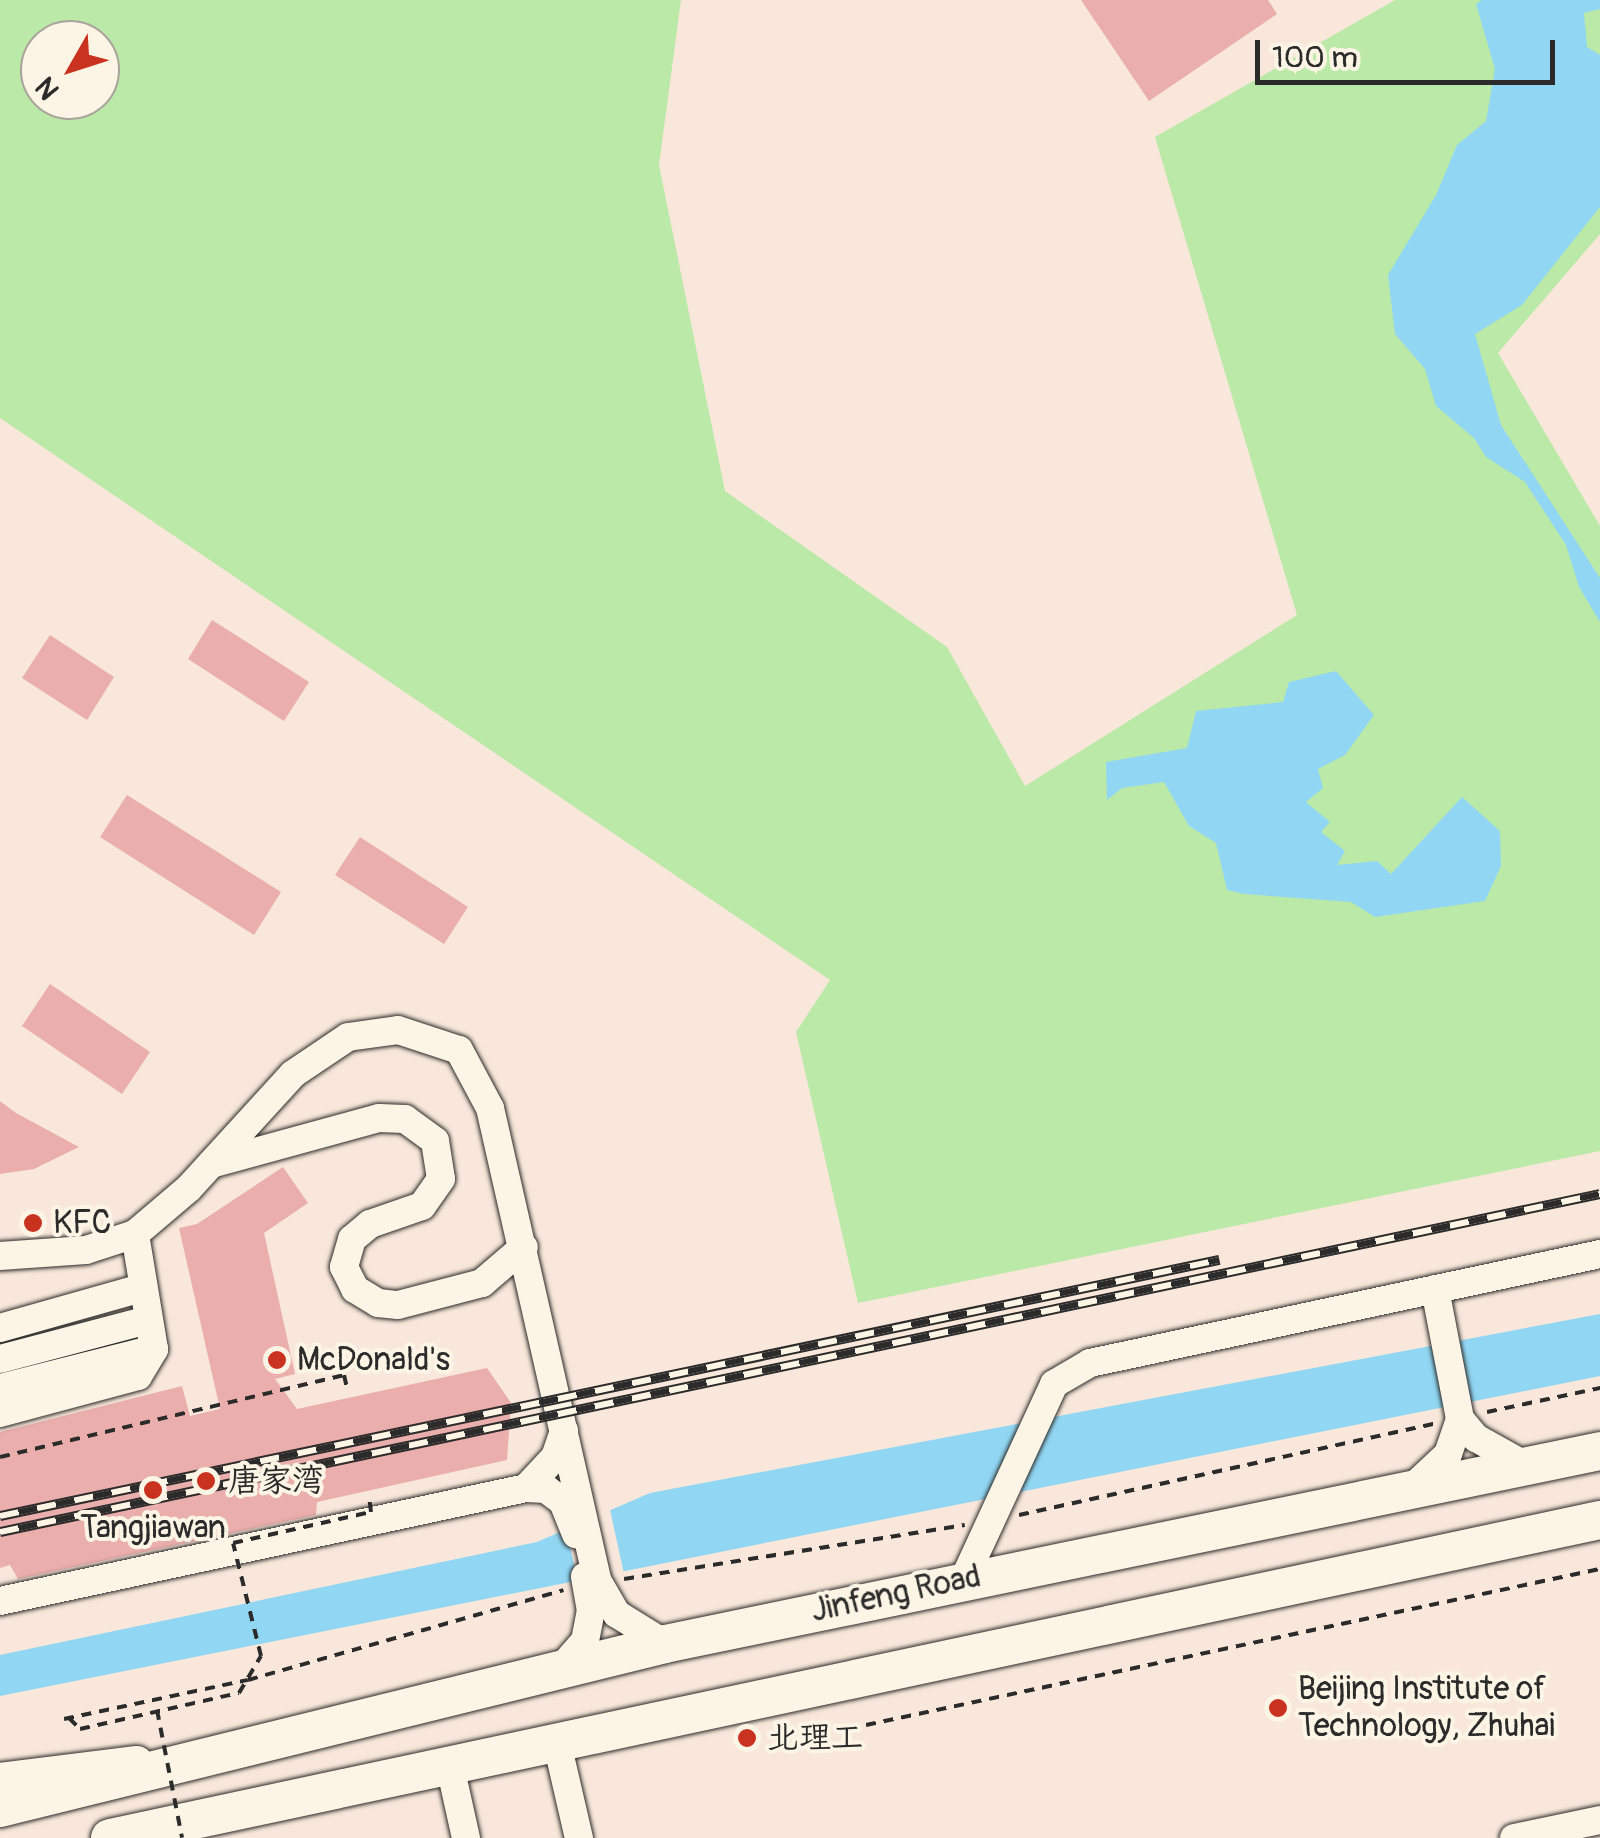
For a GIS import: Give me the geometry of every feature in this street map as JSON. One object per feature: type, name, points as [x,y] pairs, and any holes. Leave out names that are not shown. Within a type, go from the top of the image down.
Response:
[{"type":"highway","name":"Jinfeng Road","points":[[0,1808],[562,1666],[1600,1451]]},
{"type":"highway","points":[[110,1838],[197,1829],[450,1766],[1600,1520]]},
{"type":"main road","points":[[0,1779],[196,1757]]},
{"type":"main road","points":[[152,1838],[197,1829]]},
{"type":"street","points":[[0,1256],[86,1250],[134,1234],[210,1164],[268,1098],[330,1047],[368,1030],[426,1035],[459,1050],[482,1084],[524,1247],[593,1582],[585,1641],[562,1666]]},
{"type":"street","points":[[210,1164],[378,1118],[405,1119],[435,1141],[441,1179],[422,1206],[370,1224],[352,1239],[344,1266],[355,1289],[378,1303],[398,1305],[482,1283],[524,1247]]},
{"type":"street","points":[[0,1413],[138,1376],[154,1349],[134,1234]]},
{"type":"street","points":[[964,1580],[998,1514],[1024,1444],[1054,1384],[1090,1362],[1600,1254]]},
{"type":"street","points":[[0,1328],[141,1288]]},
{"type":"street","points":[[1435,1289],[1459,1413],[1476,1438],[1528,1467]]},
{"type":"street","points":[[0,1358],[148,1320]]},
{"type":"street","points":[[0,1388],[154,1349]]},
{"type":"street","points":[[1413,1487],[1448,1454],[1459,1413]]},
{"type":"street","points":[[526,1488],[543,1475],[564,1431]]},
{"type":"street","points":[[0,1601],[526,1488],[546,1489],[577,1507]]},
{"type":"street","points":[[593,1582],[617,1614],[665,1644]]},
{"type":"street","points":[[557,1743],[578,1838]]},
{"type":"street","points":[[450,1766],[466,1838]]},
{"type":"street","points":[[1514,1838],[1600,1820]]},
{"type":"path","points":[[0,1457],[344,1375],[348,1392]]},
{"type":"path","points":[[369,1495],[371,1512],[233,1542],[261,1656],[248,1680],[239,1693],[80,1728],[66,1719],[248,1680],[593,1582],[998,1514],[1459,1413],[1600,1388]]},
{"type":"path","points":[[866,1725],[1600,1568]]},
{"type":"path","points":[[157,1710],[197,1829]]},
{"type":"green space","points":[[0,0],[681,0],[659,165],[725,491],[947,647],[1025,786],[1297,615],[1155,137],[1395,0],[1600,0],[1600,234],[1498,353],[1600,526],[1600,1151],[858,1303],[796,1032],[830,980],[0,418]]},
{"type":"water","points":[[1482,0],[1600,0],[1600,9],[1584,13],[1587,47],[1600,55],[1600,207],[1522,305],[1475,334],[1501,425],[1600,578],[1600,622],[1579,587],[1566,545],[1525,482],[1486,457],[1474,438],[1436,406],[1425,369],[1395,334],[1388,275],[1436,195],[1457,145],[1486,121],[1495,69],[1476,4]]},
{"type":"water","points":[[1336,671],[1374,715],[1345,755],[1318,769],[1323,788],[1306,802],[1330,822],[1321,832],[1345,851],[1337,865],[1377,861],[1391,874],[1462,797],[1500,831],[1501,866],[1485,901],[1375,917],[1351,902],[1227,890],[1216,843],[1189,826],[1164,782],[1122,788],[1107,800],[1106,762],[1187,748],[1196,711],[1283,702],[1289,682]]},
{"type":"water","points":[[1600,1314],[1600,1376],[0,1696],[0,1655],[537,1542],[650,1493]]},
{"type":"pier","points":[[609,1505],[624,1574],[578,1583],[565,1524]]},
{"type":"building","points":[[1081,0],[1268,0],[1277,14],[1149,101]]},
{"type":"building","points":[[212,620],[309,682],[284,721],[188,659]]},
{"type":"building","points":[[50,635],[114,677],[87,720],[22,678]]},
{"type":"building","points":[[127,795],[281,892],[254,935],[100,837]]},
{"type":"building","points":[[360,837],[468,907],[444,944],[335,875]]},
{"type":"building","points":[[50,984],[150,1052],[122,1094],[22,1026]]},
{"type":"building","points":[[0,1101],[79,1147],[34,1169],[0,1174]]},
{"type":"building","name":"唐家湾","points":[[283,1167],[308,1203],[264,1233],[295,1374],[275,1379],[297,1409],[487,1368],[511,1403],[507,1460],[317,1502],[316,1515],[18,1579],[10,1565],[0,1568],[0,1432],[182,1386],[190,1416],[220,1409],[179,1228],[197,1224]]},
{"type":"railway","points":[[0,1532],[1600,1194]]},
{"type":"railway","points":[[0,1516],[1219,1260]]},
{"type":"place","name":"KFC","points":[[33,1223]]},
{"type":"place","name":"McDonald's","points":[[277,1360]]},
{"type":"place","name":"唐家湾","points":[[206,1481]]},
{"type":"place","name":"Tangjiawan","points":[[153,1490]]},
{"type":"place","name":"Beijing Institute of Technology, Zhuhai","points":[[1278,1708]]},
{"type":"place","name":"北理工","points":[[747,1738]]}]
